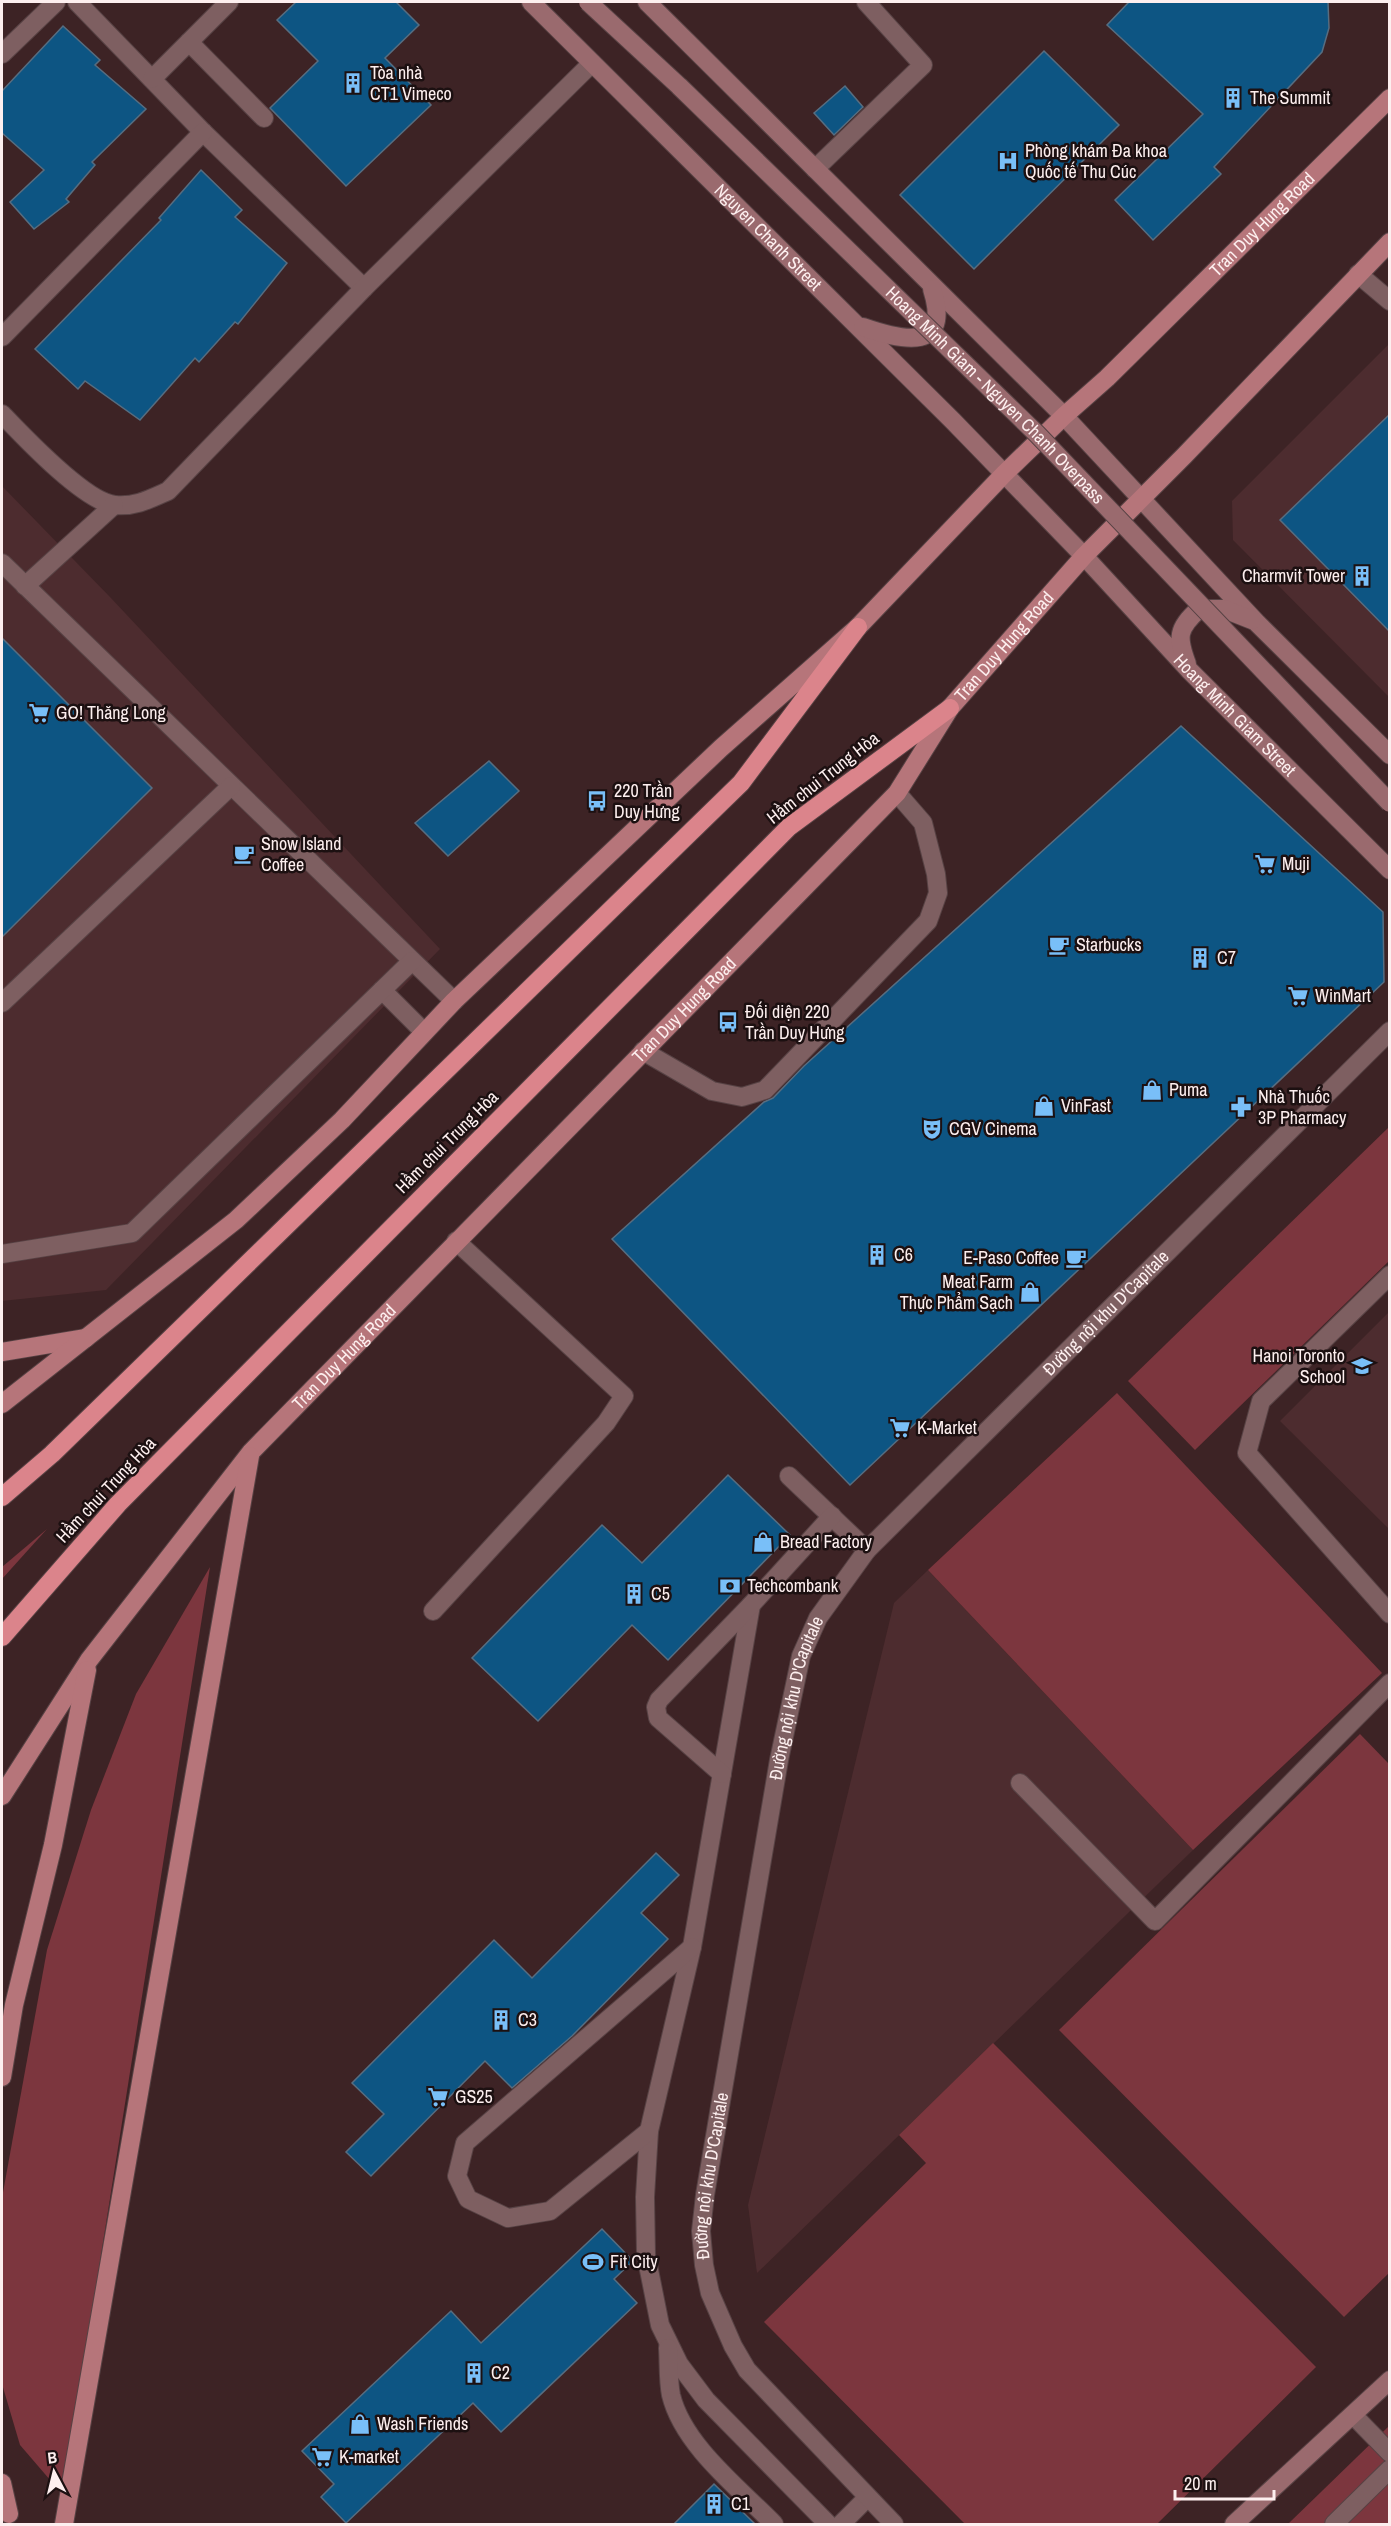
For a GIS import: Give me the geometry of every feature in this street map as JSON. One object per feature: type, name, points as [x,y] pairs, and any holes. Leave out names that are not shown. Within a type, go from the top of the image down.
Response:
[{"type":"highway","points":[[2,1497],[52,1454],[741,783],[858,627]]},
{"type":"highway","name":"Hầm chui Trung Hòa","points":[[2,1637],[118,1504],[789,827],[950,708]]},
{"type":"main road","name":"Tran Duy Hung Road","points":[[2,1404],[236,1220],[342,1120],[454,1001],[720,748],[858,627],[1004,474],[1107,378],[1389,98]]},
{"type":"main road","name":"Tran Duy Hung Road","points":[[2,1796],[90,1659],[251,1452],[456,1240],[897,793],[950,708],[1084,556],[1142,499],[1389,242]]},
{"type":"main road","points":[[2,1352],[88,1338]]},
{"type":"main road","points":[[64,2524],[251,1452]]},
{"type":"main road","points":[[2,2077],[14,2005],[53,1845],[90,1659]]},
{"type":"main road","points":[[2,2483],[9,2514]]},
{"type":"street","points":[[2,54],[56,2]]},
{"type":"street","points":[[77,2],[203,132],[364,288]]},
{"type":"street","points":[[152,80],[229,2]]},
{"type":"street","name":"Nguyen Chanh Street","points":[[531,2],[859,326],[1004,474]]},
{"type":"street","name":"Hoang Minh Giam - Nguyen Chanh Overpass","points":[[588,2],[679,86],[1022,419],[1389,802]]},
{"type":"street","points":[[647,2],[1064,416],[1257,622],[1389,755]]},
{"type":"street","points":[[815,169],[923,65],[866,2]]},
{"type":"street","points":[[189,42],[264,118]]},
{"type":"street","points":[[2,414],[87,495],[114,505],[142,504],[168,491],[364,288],[592,63]]},
{"type":"street","points":[[2,337],[203,132]]},
{"type":"street","points":[[1358,274],[1389,301]]},
{"type":"street","points":[[859,326],[911,340],[926,335],[935,325],[939,310],[932,287]]},
{"type":"street","name":"Hoang Minh Giam Street","points":[[1004,474],[1084,556],[1189,670],[1389,870]]},
{"type":"street","points":[[25,586],[114,505]]},
{"type":"street","points":[[2,563],[454,1001]]},
{"type":"street","points":[[1189,670],[1179,643],[1182,624],[1199,609],[1224,609],[1257,622]]},
{"type":"street","points":[[2,1003],[231,786]]},
{"type":"street","points":[[643,1051],[712,1091],[742,1097],[765,1090],[928,921],[938,893],[936,874],[923,823],[897,793]]},
{"type":"street","points":[[2,1254],[132,1233],[412,961]]},
{"type":"street","points":[[382,990],[424,1032]]},
{"type":"street","name":"Đường nội khu D'Capitale","points":[[894,2524],[747,2370],[729,2338],[710,2293],[704,2265],[701,2231],[705,2195],[761,1878],[779,1760],[801,1656],[818,1618],[867,1550],[1389,1030]]},
{"type":"street","points":[[433,1611],[606,1423],[624,1396],[456,1240]]},
{"type":"street","points":[[1389,1275],[1261,1401],[1247,1453],[1389,1614]]},
{"type":"street","points":[[789,1476],[867,1550]]},
{"type":"street","points":[[722,1774],[658,1718],[656,1707],[659,1700],[751,1605],[832,1516]]},
{"type":"street","points":[[751,1605],[692,1947],[650,2132],[645,2198],[646,2255],[660,2325],[668,2346],[706,2400],[828,2524]]},
{"type":"street","points":[[1020,1783],[1155,1922],[1389,1683]]},
{"type":"street","points":[[650,2132],[550,2211],[508,2218],[468,2199],[457,2176],[465,2143],[692,1947]]},
{"type":"street","points":[[668,2346],[671,2394],[680,2422],[698,2447],[774,2524]]},
{"type":"street","points":[[1234,2524],[1389,2380]]},
{"type":"street","points":[[1353,2415],[1389,2453]]},
{"type":"street","points":[[1334,2524],[1389,2469]]},
{"type":"street","points":[[841,2524],[867,2498]]},
{"type":"shaded area","points":[[1389,344],[1389,697],[1233,540],[1232,501]]},
{"type":"shaded area","points":[[2,486],[110,597],[440,949],[106,1290],[2,1301]]},
{"type":"shaded area","points":[[1389,1127],[1389,1261],[1195,1450],[1128,1381]]},
{"type":"shaded area","name":"Hanoi Toronto School","points":[[1389,1312],[1389,1529],[1280,1421]]},
{"type":"shaded area","points":[[1117,1393],[1382,1673],[1193,1850],[928,1570]]},
{"type":"shaded area","points":[[47,1529],[2,1579],[2,1567]]},
{"type":"shaded area","points":[[210,1567],[63,2495],[20,2445],[2,2384],[2,2198],[47,1950],[91,1810],[136,1694]]},
{"type":"shaded area","points":[[928,1570],[1193,1850],[757,2273],[748,2205],[894,1603]]},
{"type":"shaded area","points":[[1360,1734],[1389,1764],[1390,2272],[1344,2317],[1059,2030]]},
{"type":"shaded area","points":[[993,2043],[1316,2367],[1157,2524],[965,2524],[764,2322],[926,2163],[899,2135]]},
{"type":"shaded area","points":[[1389,2426],[1389,2524],[1288,2524]]},
{"type":"building","name":"Tòa nhà CT1 Vimeco","points":[[296,2],[396,2],[419,25],[385,58],[431,105],[346,186],[270,108],[318,61],[277,20]]},
{"type":"building","name":"The Summit","points":[[1129,2],[1328,2],[1329,28],[1322,52],[1214,167],[1221,174],[1153,240],[1115,200],[1203,114],[1107,25]]},
{"type":"building","points":[[63,26],[100,60],[95,65],[146,109],[92,162],[95,165],[66,199],[69,202],[34,229],[10,202],[44,170],[2,133],[2,91]]},
{"type":"building","name":"Phòng khám Đa khoa Quốc tế Thu Cúc","points":[[1044,51],[1119,125],[974,269],[900,195]]},
{"type":"building","points":[[845,86],[863,107],[834,135],[814,113]]},
{"type":"building","points":[[201,170],[242,210],[235,217],[287,263],[238,324],[235,322],[199,362],[195,358],[140,420],[85,381],[78,389],[35,349],[161,220],[159,218]]},
{"type":"building","name":"Charmvit Tower","points":[[1389,415],[1389,631],[1280,520]]},
{"type":"building","name":"GO! Thăng Long","points":[[2,638],[152,788],[2,937]]},
{"type":"building","points":[[1181,726],[1383,912],[1384,982],[850,1485],[612,1239],[764,1102],[773,1098],[804,1066]]},
{"type":"building","points":[[489,761],[519,791],[448,856],[415,823]]},
{"type":"building","name":"C5","points":[[728,1475],[790,1535],[668,1660],[632,1625],[538,1721],[472,1658],[602,1525],[642,1563]]},
{"type":"building","name":"C3","points":[[656,1853],[679,1875],[641,1913],[668,1939],[572,2036],[512,2088],[485,2061],[371,2176],[346,2152],[384,2114],[352,2083],[494,1940],[532,1978]]},
{"type":"building","name":"C2","points":[[602,2229],[633,2261],[614,2279],[637,2303],[501,2432],[473,2403],[346,2523],[321,2497],[334,2484],[302,2451],[451,2311],[481,2343]]},
{"type":"building","name":"C1","points":[[714,2484],[755,2524],[674,2524]]},
{"type":"place","name":"Tòa nhà CT1 Vimeco","points":[[353,83]]},
{"type":"place","name":"The Summit","points":[[1233,98]]},
{"type":"place","name":"Phòng khám Đa khoa Quốc tế Thu Cúc","points":[[1008,161]]},
{"type":"place","name":"Charmvit Tower","points":[[1362,576]]},
{"type":"place","name":"GO! Thăng Long","points":[[39,713]]},
{"type":"place","name":"220 Trần Duy Hưng","points":[[597,801]]},
{"type":"place","name":"Snow Island Coffee","points":[[244,854]]},
{"type":"place","name":"Muji","points":[[1265,864]]},
{"type":"place","name":"Starbucks","points":[[1059,945]]},
{"type":"place","name":"C7","points":[[1200,958]]},
{"type":"place","name":"WinMart","points":[[1298,996]]},
{"type":"place","name":"Đối diện 220 Trần Duy Hưng","points":[[728,1022]]},
{"type":"place","name":"Puma","points":[[1152,1090]]},
{"type":"place","name":"VinFast","points":[[1044,1106]]},
{"type":"place","name":"Nhà Thuốc 3P Pharmacy","points":[[1241,1107]]},
{"type":"place","name":"CGV Cinema","points":[[932,1129]]},
{"type":"place","name":"C6","points":[[877,1255]]},
{"type":"place","name":"E-Paso Coffee","points":[[1076,1258]]},
{"type":"place","name":"Meat Farm Thực Phẩm Sạch","points":[[1030,1292]]},
{"type":"place","name":"Hanoi Toronto School","points":[[1362,1366]]},
{"type":"place","name":"K-Market","points":[[900,1428]]},
{"type":"place","name":"Bread Factory","points":[[763,1542]]},
{"type":"place","name":"Techcombank","points":[[730,1586]]},
{"type":"place","name":"C5","points":[[634,1594]]},
{"type":"place","name":"C3","points":[[501,2020]]},
{"type":"place","name":"GS25","points":[[438,2097]]},
{"type":"place","name":"Fit City","points":[[593,2262]]},
{"type":"place","name":"C2","points":[[474,2373]]},
{"type":"place","name":"Wash Friends","points":[[360,2424]]},
{"type":"place","name":"K-market","points":[[322,2457]]},
{"type":"place","name":"C1","points":[[714,2504]]}]
